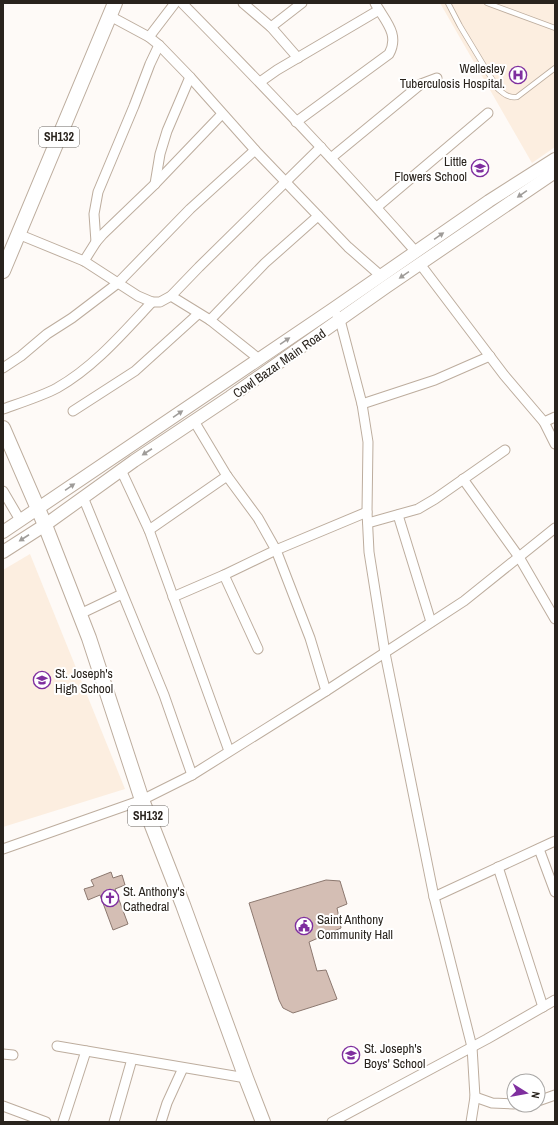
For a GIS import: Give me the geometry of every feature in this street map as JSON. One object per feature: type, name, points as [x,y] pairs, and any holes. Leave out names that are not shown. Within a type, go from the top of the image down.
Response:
[{"type":"main road","name":"SH132","points":[[3,271],[113,9]]},
{"type":"main road","name":"SH132","points":[[3,428],[45,525],[80,614],[142,800],[183,905],[246,1078],[264,1122]]},
{"type":"street","points":[[149,37],[176,3]]},
{"type":"street","points":[[182,3],[260,82],[377,207],[416,252]]},
{"type":"street","points":[[243,3],[271,27],[298,58]]},
{"type":"street","points":[[271,27],[302,3]]},
{"type":"street","points":[[260,82],[377,7],[393,34],[393,47],[390,54],[296,122]]},
{"type":"street","points":[[113,9],[159,45],[318,216],[348,247],[381,276]]},
{"type":"street","points":[[96,242],[94,214],[98,192],[159,45]]},
{"type":"street","points":[[155,184],[160,154],[167,131],[190,78]]},
{"type":"street","points":[[331,158],[421,84],[437,78]]},
{"type":"street","points":[[377,207],[488,113]]},
{"type":"street","points":[[84,261],[96,242],[155,184],[222,114]]},
{"type":"street","points":[[18,234],[84,261],[138,296],[152,302],[160,302],[171,296],[285,181],[321,147]]},
{"type":"street","points":[[3,368],[118,283],[190,209],[255,150]]},
{"type":"street","name":"Cowl Bazar Main Road","points":[[3,532],[333,310],[489,201],[555,159]]},
{"type":"street","name":"Cowl Bazar Main Road","points":[[3,552],[45,525],[121,470],[230,397],[420,264],[555,172]]},
{"type":"street","points":[[210,320],[265,263],[318,216]]},
{"type":"street","points":[[420,264],[504,375],[544,422],[555,444]]},
{"type":"street","points":[[171,296],[210,320],[259,359]]},
{"type":"street","points":[[3,409],[56,388],[82,371],[115,341],[152,302]]},
{"type":"street","points":[[333,310],[340,320],[362,404],[368,442],[367,512],[369,552],[385,653],[434,897],[472,1047],[475,1097],[471,1122]]},
{"type":"street","points":[[73,411],[135,371],[198,314]]},
{"type":"street","points":[[362,404],[435,380],[490,356]]},
{"type":"street","points":[[544,422],[555,417]]},
{"type":"street","points":[[194,421],[227,476],[258,518],[276,550],[310,638],[326,692]]},
{"type":"street","points":[[368,522],[418,509],[505,450]]},
{"type":"street","points":[[121,470],[149,530],[229,751]]},
{"type":"street","points":[[149,530],[227,476]]},
{"type":"street","points":[[463,479],[519,556],[554,614]]},
{"type":"street","points":[[3,491],[20,520]]},
{"type":"street","points":[[83,497],[164,695],[192,775]]},
{"type":"street","points":[[173,597],[276,550],[367,512]]},
{"type":"street","points":[[398,515],[431,622]]},
{"type":"street","points":[[3,849],[142,800],[192,775],[326,692],[464,601],[555,528]]},
{"type":"street","points":[[224,575],[258,649]]},
{"type":"street","points":[[80,614],[122,594]]},
{"type":"street","points":[[434,897],[555,841]]},
{"type":"street","points":[[539,848],[555,892]]},
{"type":"street","points":[[498,867],[543,1007]]},
{"type":"street","points":[[332,1122],[472,1047],[555,1000]]},
{"type":"street","points":[[57,1046],[246,1078]]},
{"type":"street","points":[[63,1122],[86,1051]]},
{"type":"street","points":[[3,1054],[13,1055]]},
{"type":"street","points":[[114,1122],[132,1059]]},
{"type":"street","points":[[161,1122],[183,1068]]},
{"type":"street","points":[[475,1097],[492,1103],[506,1104]]},
{"type":"street","points":[[3,1106],[46,1122]]},
{"type":"lane","points":[[448,3],[498,89],[505,95],[510,98],[517,96],[555,68]]},
{"type":"lane","points":[[487,3],[555,28]]},
{"type":"shaded area","name":"Wellesley Tuberculosis Hospital.","points":[[440,3],[555,3],[555,147],[532,163]]},
{"type":"shaded area","name":"St. Joseph's High School","points":[[30,554],[125,789],[3,827],[3,570]]},
{"type":"building","points":[[111,872],[113,878],[122,875],[125,885],[115,889],[128,924],[113,930],[100,895],[88,900],[84,889],[94,886],[91,880]]},
{"type":"building","points":[[326,880],[340,881],[347,904],[337,908],[341,928],[309,942],[317,971],[326,970],[337,999],[293,1013],[283,1008],[279,1000],[249,903]]},
{"type":"place","name":"Wellesley Tuberculosis Hospital.","points":[[518,75]]},
{"type":"place","name":"Little Flowers School","points":[[480,168]]},
{"type":"place","name":"St. Joseph's High School","points":[[42,680]]},
{"type":"place","name":"St. Anthony's Cathedral","points":[[110,898]]},
{"type":"place","name":"Saint Anthony Community Hall","points":[[304,926]]},
{"type":"place","name":"St. Joseph's Boys' School","points":[[351,1055]]}]
